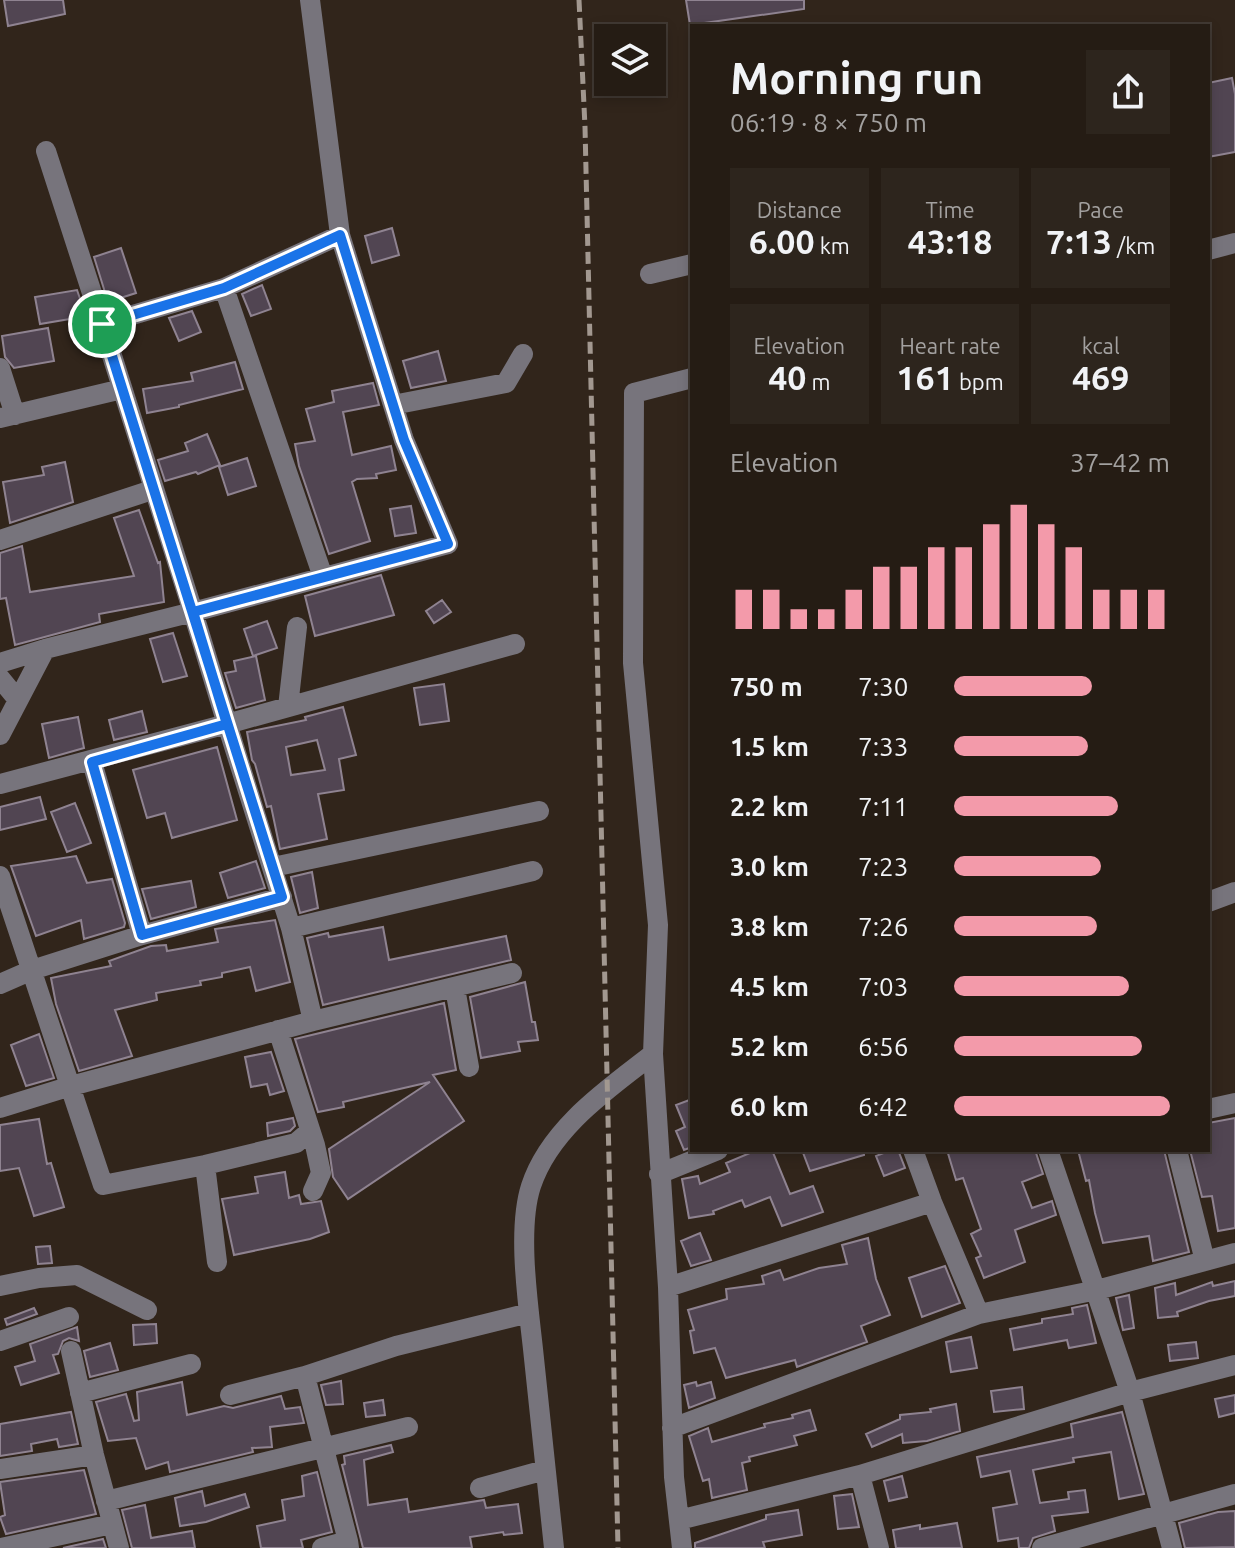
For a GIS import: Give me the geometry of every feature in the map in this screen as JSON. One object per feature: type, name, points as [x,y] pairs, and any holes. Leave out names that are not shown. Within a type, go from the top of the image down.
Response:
[{"type":"street","points":[[0,663],[448,544],[404,440],[340,235],[310,0]]},
{"type":"street","points":[[46,151],[273,867],[313,1021]]},
{"type":"street","points":[[102,324],[224,288],[340,235]]},
{"type":"street","points":[[1210,249],[1235,243]]},
{"type":"street","points":[[650,274],[690,264]]},
{"type":"street","points":[[224,288],[323,577]]},
{"type":"street","points":[[393,405],[506,383],[523,354]]},
{"type":"street","points":[[0,368],[7,417],[122,389]]},
{"type":"street","points":[[682,1548],[672,1428],[668,1287],[653,1054],[658,925],[633,663],[634,393],[690,379]]},
{"type":"street","points":[[0,540],[152,490]]},
{"type":"street","points":[[288,707],[297,627]]},
{"type":"street","points":[[0,784],[92,762],[515,644]]},
{"type":"street","points":[[0,735],[45,649]]},
{"type":"street","points":[[0,678],[18,700]]},
{"type":"street","points":[[92,762],[142,935]]},
{"type":"street","points":[[273,867],[539,811]]},
{"type":"street","points":[[291,928],[533,871]]},
{"type":"street","points":[[0,876],[103,1185],[296,1143],[309,1132]]},
{"type":"street","points":[[1210,901],[1235,892]]},
{"type":"street","points":[[0,984],[32,970],[142,935],[282,897]]},
{"type":"street","points":[[0,1108],[278,1030],[512,973]]},
{"type":"street","points":[[455,988],[469,1067]]},
{"type":"street","points":[[278,1030],[315,1145],[321,1173],[313,1191]]},
{"type":"street","points":[[554,1548],[529,1313],[525,1215],[531,1184],[547,1154],[585,1107],[653,1054]]},
{"type":"street","points":[[1210,1109],[1235,1103]]},
{"type":"street","points":[[659,1174],[713,1152]]},
{"type":"street","points":[[914,1152],[979,1314]]},
{"type":"street","points":[[1049,1152],[1130,1392],[1172,1548]]},
{"type":"street","points":[[1178,1152],[1205,1261]]},
{"type":"street","points":[[205,1165],[217,1262]]},
{"type":"street","points":[[668,1287],[932,1202]]},
{"type":"street","points":[[672,1428],[979,1314],[1097,1290],[1235,1253]]},
{"type":"street","points":[[0,1286],[39,1278],[77,1275],[147,1310]]},
{"type":"street","points":[[230,1395],[305,1376],[396,1346],[529,1313]]},
{"type":"street","points":[[0,1341],[69,1317]]},
{"type":"street","points":[[71,1351],[119,1548]]},
{"type":"street","points":[[80,1393],[191,1364]]},
{"type":"street","points":[[679,1520],[860,1475],[1130,1392],[1235,1365]]},
{"type":"street","points":[[305,1376],[348,1545],[322,1548]]},
{"type":"street","points":[[106,1501],[408,1427]]},
{"type":"street","points":[[0,1469],[94,1455]]},
{"type":"street","points":[[480,1488],[545,1470]]},
{"type":"street","points":[[860,1475],[879,1548]]},
{"type":"street","points":[[1042,1548],[1235,1494]]},
{"type":"street","points":[[1,1548],[112,1524]]},
{"type":"building","points":[[4,0],[63,0],[65,14],[8,26]]},
{"type":"building","points":[[686,0],[804,0],[804,9],[690,25]]},
{"type":"building","points":[[1232,78],[1235,152],[1210,157],[1210,83]]},
{"type":"building","points":[[392,228],[399,255],[372,263],[365,236]]},
{"type":"building","points":[[121,248],[136,293],[108,302],[94,257]]},
{"type":"building","points":[[262,285],[271,309],[251,316],[242,294]]},
{"type":"building","points":[[77,290],[84,310],[81,311],[82,317],[40,324],[35,297]]},
{"type":"building","points":[[192,311],[201,332],[179,341],[169,318]]},
{"type":"building","points":[[48,328],[54,361],[14,368],[5,357],[2,336]]},
{"type":"building","points":[[438,351],[446,381],[411,388],[403,361]]},
{"type":"building","points":[[235,362],[243,389],[147,413],[143,389],[193,381],[191,373]]},
{"type":"building","points":[[373,383],[379,405],[343,412],[352,455],[391,446],[396,470],[376,474],[377,478],[352,482],[370,541],[329,554],[299,466],[295,444],[315,441],[306,409],[334,402],[332,391]]},
{"type":"building","points":[[207,434],[220,465],[198,474],[165,481],[158,460],[188,451],[185,443]]},
{"type":"building","points":[[247,458],[256,486],[228,495],[219,467]]},
{"type":"building","points":[[65,462],[73,502],[10,523],[3,482],[44,475],[42,467]]},
{"type":"building","points":[[411,506],[416,533],[395,536],[390,509]]},
{"type":"building","points":[[139,510],[160,562],[164,602],[99,614],[100,622],[15,645],[6,598],[0,599],[0,553],[22,546],[30,592],[134,576],[114,518]]},
{"type":"building","points":[[381,575],[394,615],[315,636],[305,596]]},
{"type":"building","points":[[442,600],[451,612],[434,623],[426,611]]},
{"type":"building","points":[[267,621],[277,648],[253,656],[244,629]]},
{"type":"building","points":[[173,633],[187,676],[163,682],[150,639]]},
{"type":"building","points":[[256,656],[265,700],[236,708],[225,673],[236,671],[234,661]]},
{"type":"building","points":[[444,684],[449,721],[420,725],[414,688]]},
{"type":"building","points":[[343,707],[356,755],[339,759],[344,790],[318,794],[327,839],[280,849],[271,806],[267,807],[247,732],[306,720],[305,717]],"holes":[[[317,740],[325,770],[291,775],[286,747]]]},
{"type":"building","points":[[142,711],[147,732],[114,740],[109,720]]},
{"type":"building","points":[[78,717],[84,748],[49,758],[42,724]]},
{"type":"building","points":[[217,747],[237,820],[172,838],[165,813],[147,818],[133,770]]},
{"type":"building","points":[[40,797],[46,819],[0,830],[0,807]]},
{"type":"building","points":[[75,803],[91,843],[67,852],[51,812]]},
{"type":"building","points":[[76,856],[87,883],[112,879],[124,927],[84,939],[81,920],[36,936],[11,866]]},
{"type":"building","points":[[256,861],[265,888],[228,898],[220,873]]},
{"type":"building","points":[[312,872],[318,908],[300,913],[291,877]]},
{"type":"building","points":[[191,881],[196,907],[151,919],[142,889]]},
{"type":"building","points":[[275,920],[290,982],[256,991],[250,967],[200,981],[201,985],[156,993],[157,1000],[115,1010],[132,1056],[79,1071],[56,1004],[51,978],[111,966],[109,961],[151,946],[166,945],[167,951],[218,942],[215,929]]},
{"type":"building","points":[[383,927],[389,960],[506,936],[511,960],[323,1005],[307,938]]},
{"type":"building","points":[[525,982],[538,1040],[518,1042],[520,1051],[481,1058],[470,997]]},
{"type":"building","points":[[444,1003],[456,1070],[433,1075],[464,1121],[348,1199],[333,1177],[329,1149],[430,1082],[343,1102],[344,1107],[318,1112],[295,1039]]},
{"type":"building","points":[[39,1034],[54,1078],[26,1086],[11,1045]]},
{"type":"building","points":[[271,1052],[284,1091],[270,1095],[267,1084],[251,1087],[245,1057]]},
{"type":"building","points":[[690,1100],[690,1148],[684,1150],[676,1131],[685,1127],[676,1105]]},
{"type":"building","points":[[293,1118],[295,1126],[290,1131],[268,1136],[267,1123]]},
{"type":"building","points":[[1235,1118],[1235,1228],[1218,1231],[1212,1196],[1202,1197],[1191,1152],[1210,1152],[1210,1123]]},
{"type":"building","points":[[39,1119],[47,1164],[51,1163],[64,1207],[34,1216],[19,1168],[0,1171],[0,1125]]},
{"type":"building","points":[[752,1152],[773,1152],[790,1194],[813,1186],[823,1212],[782,1226],[770,1197],[745,1207],[742,1200],[713,1211],[714,1214],[689,1218],[682,1179],[698,1176],[700,1184],[730,1172],[726,1163]]},
{"type":"building","points":[[803,1152],[864,1152],[864,1155],[810,1171]]},
{"type":"building","points":[[899,1152],[905,1168],[884,1176],[876,1156]]},
{"type":"building","points":[[948,1152],[1036,1152],[1043,1174],[1022,1182],[1032,1208],[1052,1201],[1056,1215],[1015,1230],[1025,1262],[984,1278],[976,1258],[981,1256],[971,1234],[981,1229],[963,1178],[956,1180]]},
{"type":"building","points":[[1079,1152],[1164,1152],[1189,1252],[1153,1261],[1149,1236],[1103,1243],[1089,1180],[1086,1181]]},
{"type":"building","points":[[285,1172],[289,1198],[299,1195],[301,1204],[321,1201],[329,1232],[234,1255],[222,1199],[258,1193],[255,1177]]},
{"type":"building","points":[[700,1233],[711,1260],[691,1266],[681,1241]]},
{"type":"building","points":[[868,1238],[876,1279],[890,1315],[861,1326],[867,1342],[797,1367],[795,1360],[726,1378],[715,1348],[694,1353],[690,1331],[694,1330],[688,1310],[727,1299],[726,1289],[764,1284],[762,1276],[780,1270],[784,1280],[819,1268],[847,1264],[842,1245]]},
{"type":"building","points":[[50,1246],[52,1263],[38,1264],[36,1247]]},
{"type":"building","points":[[945,1266],[960,1303],[922,1317],[909,1278]]},
{"type":"building","points":[[1235,1281],[1235,1296],[1177,1312],[1178,1316],[1158,1318],[1155,1288],[1175,1283],[1176,1295],[1212,1282],[1213,1286]]},
{"type":"building","points":[[1129,1295],[1134,1328],[1123,1330],[1116,1298]]},
{"type":"building","points":[[1087,1305],[1096,1343],[1069,1348],[1067,1340],[1014,1350],[1010,1329],[1073,1314],[1072,1308]]},
{"type":"building","points":[[34,1308],[37,1314],[7,1325],[5,1319]]},
{"type":"building","points":[[156,1324],[157,1343],[134,1345],[133,1325]]},
{"type":"building","points":[[77,1327],[79,1341],[69,1338],[63,1341],[58,1354],[53,1355],[59,1373],[21,1385],[15,1367],[35,1361],[30,1344]]},
{"type":"building","points":[[971,1337],[977,1368],[951,1372],[946,1342]]},
{"type":"building","points":[[1196,1342],[1198,1358],[1170,1361],[1168,1345]]},
{"type":"building","points":[[110,1343],[118,1370],[90,1377],[84,1351]]},
{"type":"building","points":[[341,1381],[343,1404],[326,1405],[321,1385]]},
{"type":"building","points":[[182,1382],[187,1415],[281,1396],[285,1409],[300,1407],[304,1423],[270,1427],[272,1447],[252,1448],[253,1452],[170,1472],[168,1462],[146,1469],[136,1438],[108,1441],[96,1402],[126,1394],[134,1421],[139,1420],[137,1392]]},
{"type":"building","points":[[696,1382],[697,1386],[711,1382],[715,1398],[689,1408],[684,1385]]},
{"type":"building","points":[[1022,1387],[1024,1409],[994,1412],[991,1391]]},
{"type":"building","points":[[1235,1395],[1235,1413],[1219,1417],[1215,1399]]},
{"type":"building","points":[[383,1400],[385,1415],[366,1417],[364,1403]]},
{"type":"building","points":[[956,1404],[960,1431],[927,1441],[903,1443],[902,1434],[872,1447],[866,1434],[900,1419],[900,1415],[931,1412],[930,1409]]},
{"type":"building","points":[[810,1410],[816,1430],[794,1436],[797,1445],[749,1457],[750,1461],[742,1463],[747,1490],[712,1498],[709,1479],[703,1481],[689,1436],[708,1428],[712,1442]]},
{"type":"building","points":[[71,1412],[78,1444],[59,1447],[57,1439],[31,1444],[32,1451],[0,1456],[0,1424]]},
{"type":"building","points":[[1122,1412],[1144,1494],[1119,1499],[1111,1452],[1073,1458],[1074,1462],[1033,1470],[1040,1503],[1069,1499],[1068,1492],[1085,1490],[1088,1512],[1052,1516],[1055,1531],[1033,1538],[1029,1548],[1019,1548],[1018,1538],[998,1541],[993,1508],[1017,1504],[1010,1471],[981,1477],[977,1457],[1073,1437],[1071,1424]]},
{"type":"building","points":[[391,1445],[393,1452],[364,1460],[368,1505],[407,1499],[409,1512],[484,1500],[486,1508],[518,1504],[522,1533],[504,1535],[503,1532],[470,1537],[472,1548],[363,1548],[342,1465],[345,1464],[344,1456]]},
{"type":"building","points":[[84,1470],[96,1514],[6,1534],[0,1517],[5,1515],[0,1482]]},
{"type":"building","points":[[317,1472],[332,1532],[301,1540],[303,1548],[261,1548],[257,1526],[285,1520],[282,1500],[304,1496],[302,1476]]},
{"type":"building","points":[[902,1476],[907,1497],[889,1501],[884,1481]]},
{"type":"building","points":[[202,1491],[205,1506],[245,1494],[249,1507],[206,1522],[180,1526],[175,1498]]},
{"type":"building","points":[[852,1494],[859,1527],[838,1529],[834,1496]]},
{"type":"building","points":[[145,1505],[151,1538],[192,1531],[195,1548],[132,1548],[122,1510]]},
{"type":"building","points":[[798,1510],[802,1535],[763,1542],[765,1548],[695,1548],[695,1543],[766,1519],[766,1515]]},
{"type":"building","points":[[1235,1511],[1235,1547],[1185,1548],[1179,1523],[1218,1512]]},
{"type":"building","points":[[957,1523],[962,1548],[896,1548],[893,1530]]},
{"type":"building","points":[[103,1539],[106,1548],[63,1548]]},
{"type":"railway","points":[[579,0],[585,127],[618,1548]]},
{"type":"route","points":[[102,324],[152,490],[193,612],[282,897],[142,935],[92,762],[227,724],[193,612],[448,544],[404,440],[340,235],[224,288],[102,324]]}]
